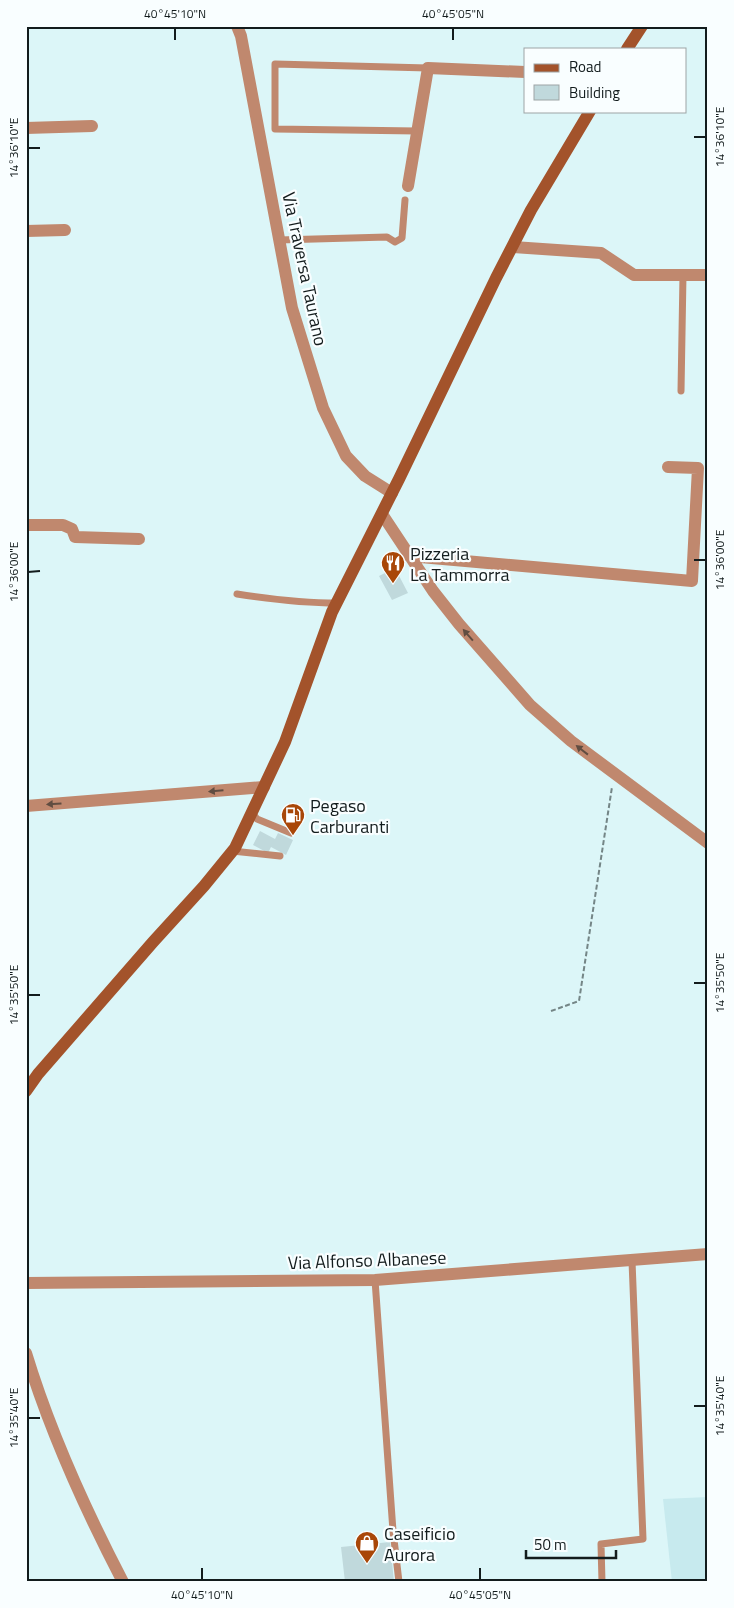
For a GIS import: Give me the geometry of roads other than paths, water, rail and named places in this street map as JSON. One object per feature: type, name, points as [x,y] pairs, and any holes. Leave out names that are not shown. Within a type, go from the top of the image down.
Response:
[{"type":"street","name":"Via Traversa Taurano","points":[[237,26],[241,36],[292,308],[322,408],[346,456],[365,476],[392,493]]},
{"type":"street","points":[[628,48],[642,26]]},
{"type":"street","points":[[408,186],[428,68],[524,72]]},
{"type":"street","points":[[26,1090],[153,942],[204,886],[232,851],[252,814],[285,742],[332,612],[368,553],[382,514],[496,278],[531,210],[589,112]]},
{"type":"street","points":[[26,128],[92,126]]},
{"type":"street","points":[[26,231],[65,230]]},
{"type":"street","points":[[513,247],[601,253],[634,275],[708,275]]},
{"type":"street","points":[[410,556],[692,581],[698,468],[668,467]]},
{"type":"street","points":[[382,514],[458,624],[530,705],[570,741],[708,843]]},
{"type":"street","points":[[26,525],[63,525],[72,529],[75,538],[139,539]]},
{"type":"street","points":[[26,806],[264,787]]},
{"type":"street","name":"Via Alfonso Albanese","points":[[26,1283],[375,1280],[708,1254]]},
{"type":"street","points":[[26,1353],[38,1393],[92,1520],[123,1582]]},
{"type":"lane","points":[[417,131],[275,130],[275,64],[428,68]]},
{"type":"lane","points":[[279,240],[387,237],[395,242],[402,238],[405,200]]},
{"type":"lane","points":[[681,391],[683,275]]},
{"type":"lane","points":[[237,594],[281,600],[337,603]]},
{"type":"lane","points":[[252,814],[257,819],[291,833]]},
{"type":"lane","points":[[232,851],[280,856]]},
{"type":"lane","points":[[602,1582],[601,1544],[643,1539],[632,1261]]},
{"type":"lane","points":[[375,1280],[393,1531],[399,1582]]},
{"type":"place","name":"Pizzeria La Tammorra","points":[[393,584]]},
{"type":"place","name":"Pegaso Carburanti","points":[[293,836]]},
{"type":"place","name":"Caseificio Aurora","points":[[367,1564]]}]
